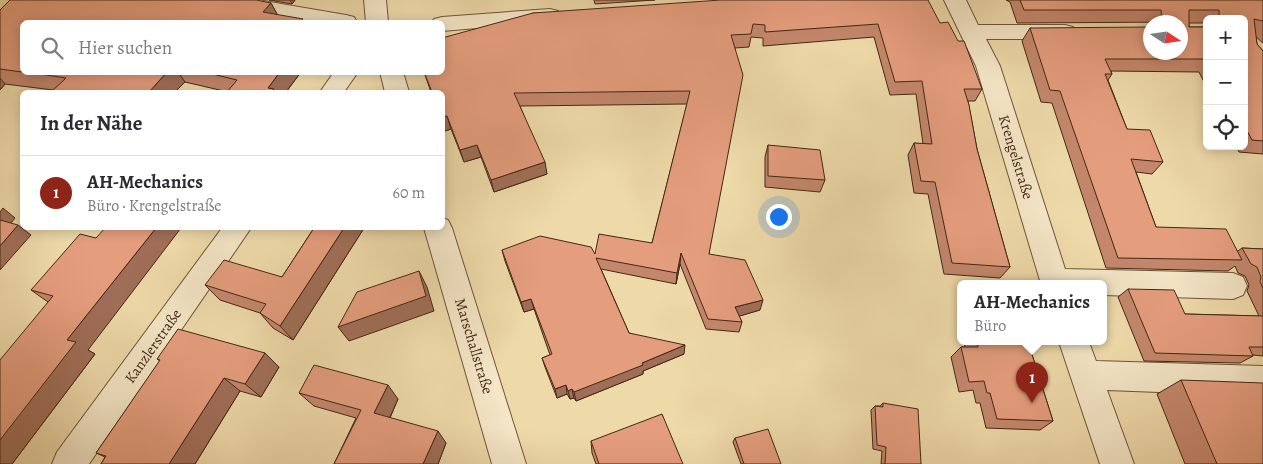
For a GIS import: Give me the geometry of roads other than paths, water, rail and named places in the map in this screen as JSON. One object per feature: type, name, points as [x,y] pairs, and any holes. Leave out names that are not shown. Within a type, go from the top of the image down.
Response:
[{"type":"street","points":[[217,0],[334,20]]},
{"type":"street","points":[[375,0],[377,20]]},
{"type":"street","name":"Krengelstraße","points":[[955,0],[988,66],[1054,280]]},
{"type":"street","points":[[445,24],[572,15]]},
{"type":"street","points":[[971,32],[1089,32]]},
{"type":"street","points":[[334,90],[345,75]]},
{"type":"street","points":[[393,75],[397,90]]},
{"type":"street","name":"Kanzlerstraße","points":[[69,464],[236,230]]},
{"type":"street","name":"Marschallstraße","points":[[439,230],[509,464]]},
{"type":"street","points":[[1107,283],[1233,286]]},
{"type":"street","points":[[1075,345],[1117,464]]},
{"type":"street","points":[[1086,375],[1263,381]]},
{"type":"place","name":"AH-Mechanics","points":[[1032,403]]}]
